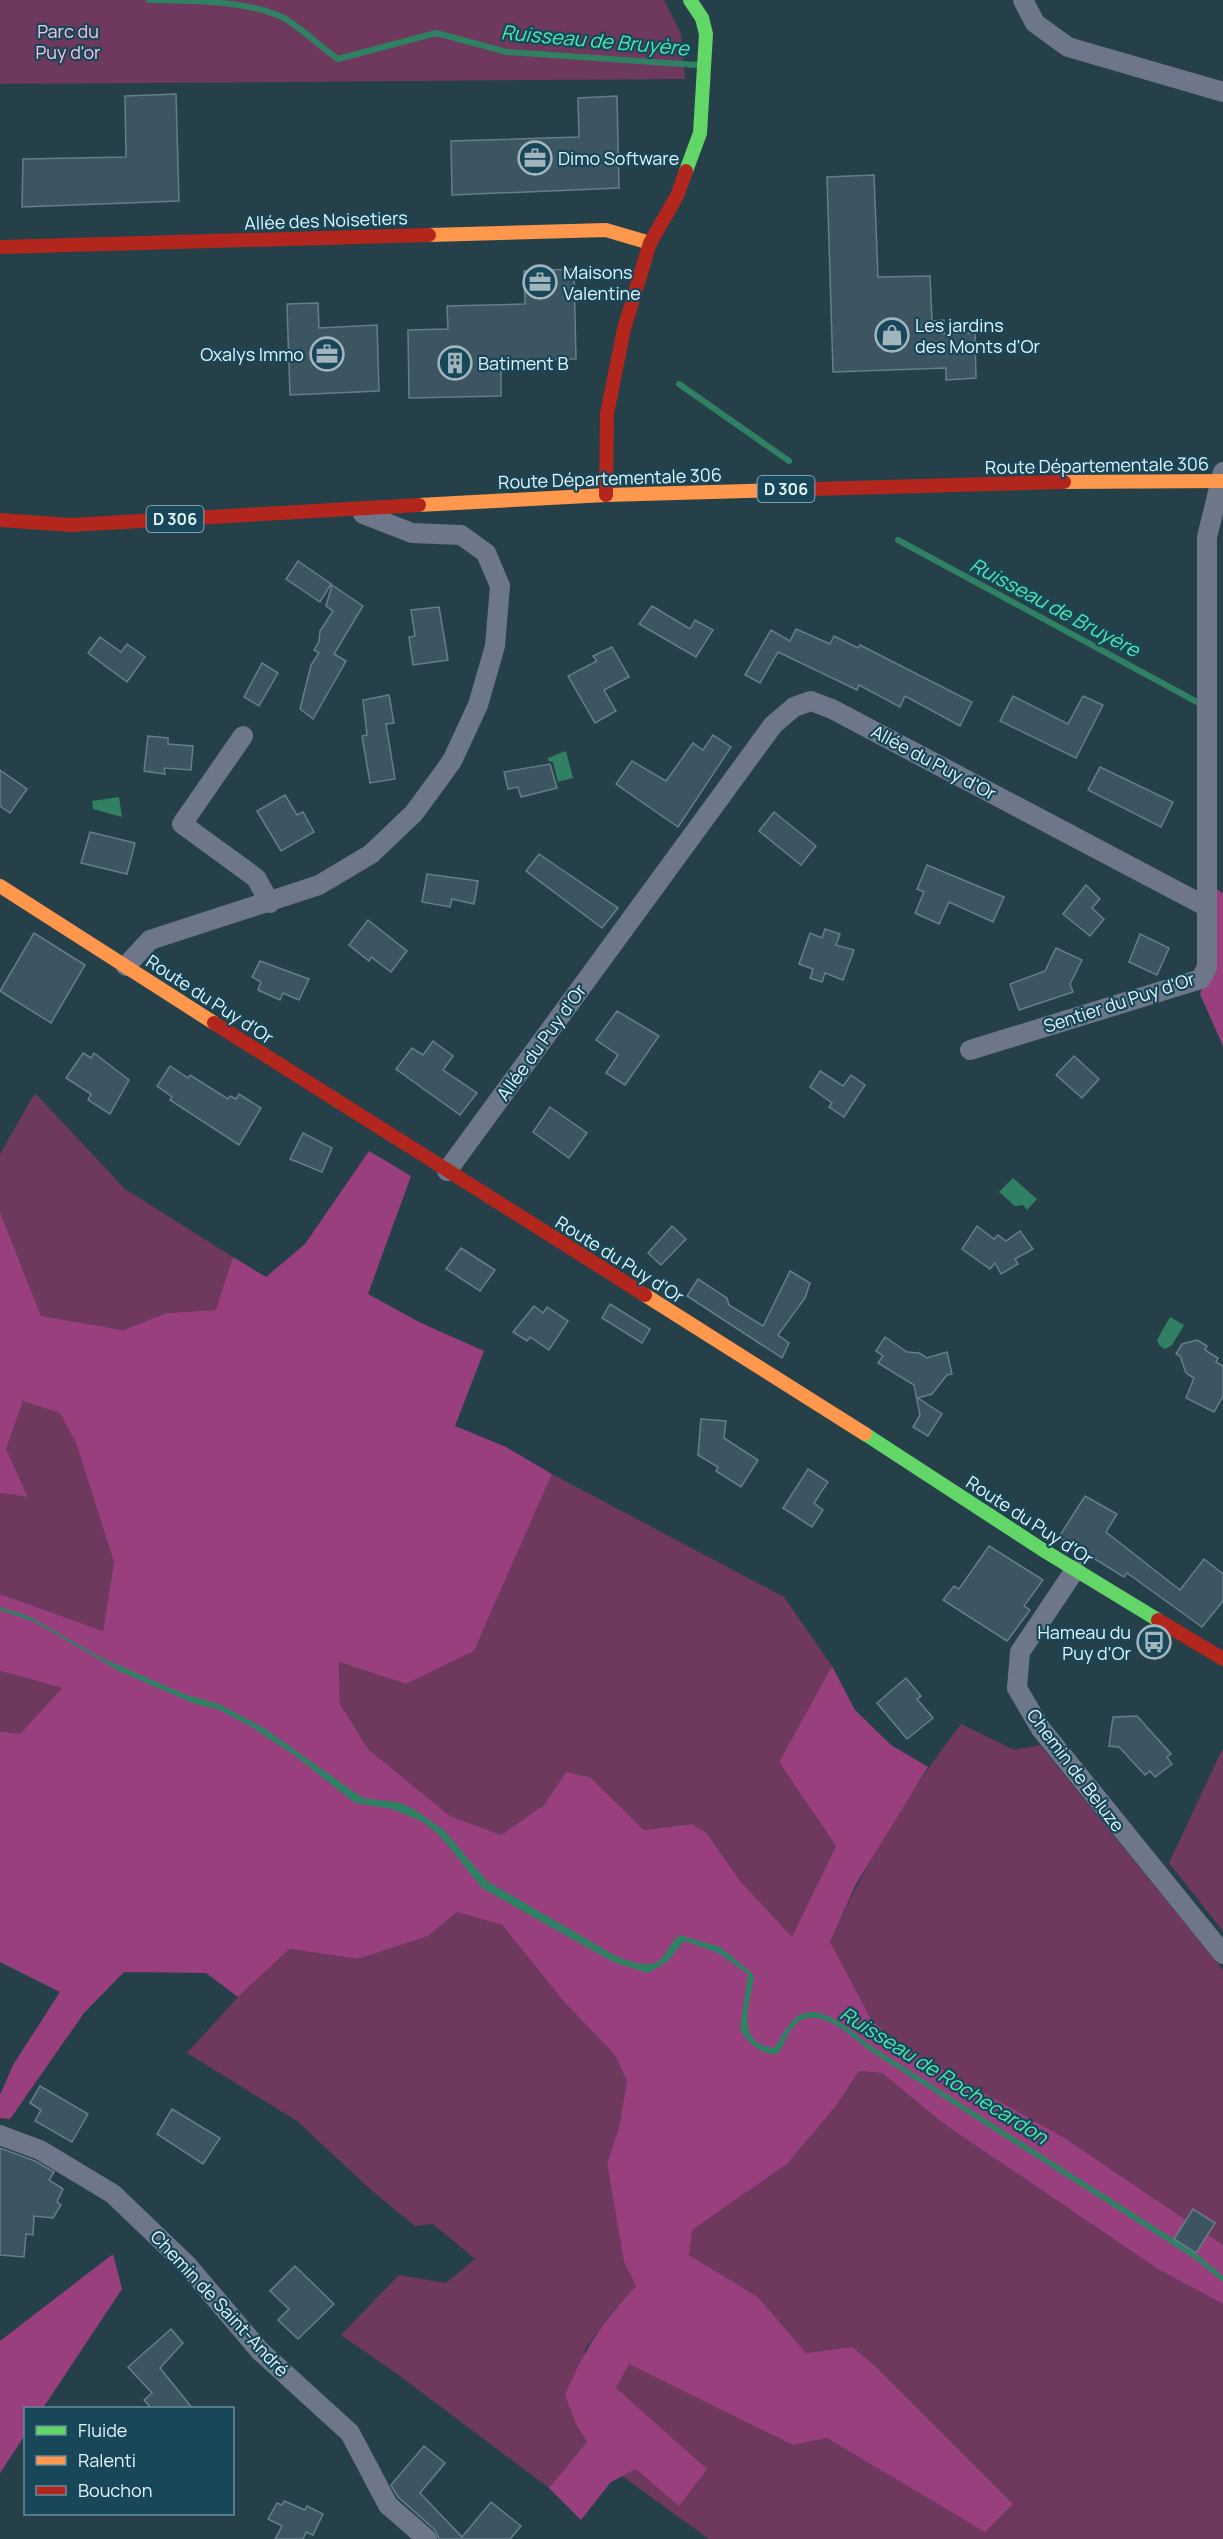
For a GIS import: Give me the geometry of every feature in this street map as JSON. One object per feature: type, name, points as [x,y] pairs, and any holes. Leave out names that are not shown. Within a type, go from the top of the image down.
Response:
[{"type":"main road","points":[[606,495],[607,414],[624,329],[650,243],[677,196],[700,133],[706,34],[702,18],[690,0]]},
{"type":"main road","name":"Allée des Noisetiers","points":[[0,247],[606,230],[650,243]]},
{"type":"main road","name":"Route Départementale 306","points":[[0,520],[71,525],[606,495],[1223,477]]},
{"type":"main road","name":"Route du Puy d'Or","points":[[0,886],[447,1171],[778,1378],[1075,1570],[1223,1659]]},
{"type":"street","points":[[1023,0],[1035,23],[1051,37],[1068,47],[1223,92]]},
{"type":"street","points":[[1207,907],[1207,537],[1223,477]]},
{"type":"street","points":[[126,966],[150,940],[270,903],[319,885],[371,854],[414,813],[452,761],[478,705],[495,646],[500,586],[486,553],[461,535],[412,533],[350,508]]},
{"type":"street","name":"Allée du Puy d'Or","points":[[447,1171],[773,725],[794,707],[811,700],[1207,907]]},
{"type":"street","points":[[243,736],[182,824],[256,878],[270,903]]},
{"type":"street","name":"Sentier du Puy d'Or","points":[[970,1050],[1201,979],[1207,967],[1207,907]]},
{"type":"street","name":"Chemin de Beluze","points":[[1075,1570],[1020,1652],[1017,1688],[1041,1729],[1223,1954]]},
{"type":"street","name":"Chemin de Saint-André","points":[[0,2134],[40,2150],[113,2194],[188,2265],[260,2351],[350,2433],[388,2505],[427,2539]]},
{"type":"green space","name":"Parc du Puy d'or","points":[[0,0],[664,0],[681,34],[685,79],[0,84]]},
{"type":"green space","points":[[35,1093],[125,1189],[233,1257],[217,1310],[167,1313],[123,1330],[41,1316],[0,1212],[0,1154]]},
{"type":"green space","points":[[23,1400],[60,1413],[76,1442],[114,1562],[103,1631],[0,1594],[0,1493],[28,1497],[6,1449]]},
{"type":"green space","points":[[552,1474],[784,1597],[832,1666],[779,1762],[836,1846],[792,1938],[740,1881],[707,1833],[692,1824],[644,1830],[590,1777],[566,1772],[544,1805],[501,1835],[450,1816],[368,1749],[340,1704],[339,1662],[406,1684],[474,1651]]},
{"type":"green space","points":[[0,1671],[62,1688],[20,1734],[0,1731]]},
{"type":"green space","points":[[961,1724],[1014,1750],[1040,1745],[1223,1970],[1223,2245],[1063,2137],[897,2044],[871,2019],[830,1943],[889,1829],[923,1776]]},
{"type":"green space","points":[[1223,1750],[1223,1931],[1169,1863]]},
{"type":"green space","points":[[457,1912],[502,1925],[565,2003],[615,2055],[627,2081],[619,2127],[607,2163],[624,2262],[636,2286],[613,2311],[585,2349],[576,2424],[587,2442],[549,2488],[400,2376],[341,2335],[399,2275],[446,2283],[475,2259],[433,2224],[415,2226],[371,2190],[297,2121],[187,2053],[238,1997],[288,1949],[358,1959],[428,1936]]},
{"type":"green space","points":[[859,2071],[882,2073],[944,2124],[1158,2269],[1223,2304],[1223,2539],[709,2539],[622,2476],[636,2469],[616,2388],[629,2363],[793,2445],[827,2438],[902,2481],[1013,2504],[872,2363],[852,2347],[806,2353],[758,2297],[689,2255],[691,2230],[787,2164],[836,2106]]},
{"type":"shaded area","points":[[566,751],[573,778],[558,782],[553,762],[548,761],[548,758]]},
{"type":"shaded area","points":[[119,797],[122,817],[93,809],[92,801]]},
{"type":"shaded area","points":[[1215,888],[1223,893],[1223,1046],[1200,994],[1217,951]]},
{"type":"shaded area","points":[[369,1151],[411,1176],[368,1294],[421,1323],[484,1351],[455,1426],[506,1447],[552,1474],[474,1651],[406,1684],[339,1662],[340,1704],[368,1749],[450,1816],[501,1835],[544,1805],[566,1772],[590,1777],[644,1830],[692,1824],[707,1833],[740,1881],[792,1937],[836,1846],[779,1762],[832,1666],[855,1710],[891,1745],[928,1767],[856,1884],[830,1942],[871,2019],[897,2044],[1063,2137],[1223,2245],[1223,2304],[1158,2269],[944,2124],[882,2073],[859,2071],[836,2106],[787,2164],[692,2230],[689,2255],[758,2297],[806,2353],[852,2347],[872,2363],[1013,2504],[985,2532],[827,2438],[793,2445],[629,2364],[616,2388],[707,2469],[679,2506],[636,2469],[611,2482],[581,2520],[549,2488],[587,2442],[576,2424],[565,2395],[595,2337],[636,2286],[624,2262],[607,2163],[619,2127],[627,2081],[615,2055],[565,2003],[502,1925],[457,1912],[428,1936],[358,1959],[289,1949],[238,1997],[206,1973],[124,1972],[84,2013],[10,2119],[0,2118],[0,2095],[13,2065],[60,1992],[0,1962],[0,1731],[20,1734],[62,1688],[0,1671],[0,1594],[103,1631],[114,1562],[76,1443],[60,1413],[23,1401],[6,1449],[28,1497],[0,1493],[0,1212],[41,1316],[123,1330],[167,1313],[216,1310],[233,1257],[266,1277],[305,1244]]},
{"type":"shaded area","points":[[1013,1178],[1037,1199],[1027,1210],[1023,1205],[1015,1206],[999,1192]]},
{"type":"shaded area","points":[[1170,1317],[1184,1325],[1172,1345],[1165,1349],[1159,1345],[1157,1340]]},
{"type":"shaded area","points":[[0,1607],[29,1616],[98,1656],[184,1694],[219,1704],[264,1728],[363,1798],[397,1802],[412,1808],[444,1830],[487,1881],[614,1955],[639,1963],[653,1963],[663,1957],[680,1935],[720,1947],[751,1972],[754,1978],[748,2010],[749,2031],[753,2039],[761,2045],[774,2048],[787,2027],[802,2014],[812,2012],[834,2019],[873,2047],[1196,2253],[1223,2276],[1223,2282],[1196,2260],[870,2051],[833,2024],[822,2019],[802,2020],[793,2027],[777,2054],[771,2054],[755,2047],[740,2028],[748,1974],[718,1953],[684,1941],[667,1962],[648,1973],[613,1962],[482,1888],[440,1836],[423,1822],[392,1809],[355,1803],[294,1755],[250,1726],[217,1709],[195,1704],[119,1671],[35,1622],[0,1610]]},
{"type":"shaded area","points":[[113,2254],[122,2289],[44,2407],[24,2407],[24,2437],[0,2473],[0,2341]]},
{"type":"building","points":[[176,94],[179,201],[22,207],[23,159],[126,157],[125,96]]},
{"type":"building","name":"Dimo Software","points":[[617,96],[619,188],[452,195],[451,141],[579,137],[578,98]]},
{"type":"building","points":[[874,175],[878,277],[930,276],[932,321],[944,320],[944,334],[975,333],[976,378],[946,380],[946,368],[833,372],[827,177]]},
{"type":"building","points":[[574,269],[576,359],[501,361],[501,396],[409,398],[408,330],[448,329],[447,306],[525,304],[524,271]]},
{"type":"building","points":[[318,303],[319,328],[377,325],[379,391],[290,395],[287,304]]},
{"type":"building","points":[[298,561],[331,584],[320,602],[286,579]]},
{"type":"building","points":[[332,585],[363,606],[334,654],[346,661],[313,719],[300,709],[311,665],[319,653],[314,650],[319,642],[320,631],[333,611],[326,606]]},
{"type":"building","points":[[652,606],[690,629],[695,620],[713,630],[696,657],[639,624]]},
{"type":"building","points":[[439,607],[448,660],[413,665],[409,637],[415,636],[411,610]]},
{"type":"building","points":[[796,629],[830,644],[834,636],[858,648],[860,645],[972,702],[960,726],[905,696],[900,707],[859,685],[857,690],[778,652],[760,683],[745,675],[771,630],[790,641]]},
{"type":"building","points":[[100,637],[121,652],[127,644],[145,657],[127,682],[88,653]]},
{"type":"building","points":[[612,647],[629,677],[604,690],[616,711],[595,723],[568,676],[597,661],[593,656]]},
{"type":"building","points":[[262,663],[278,673],[259,706],[244,697]]},
{"type":"building","points":[[389,695],[394,723],[386,724],[395,779],[370,783],[362,736],[367,735],[363,700]]},
{"type":"building","points":[[1013,696],[1068,724],[1083,696],[1103,705],[1076,758],[1000,721]]},
{"type":"building","points":[[713,735],[731,747],[678,827],[616,784],[632,761],[666,781],[693,743],[703,750]]},
{"type":"building","points":[[148,736],[168,738],[168,744],[193,746],[191,770],[164,768],[165,774],[144,771]]},
{"type":"building","points":[[550,764],[557,788],[521,797],[518,787],[508,789],[504,772]]},
{"type":"building","points":[[1100,767],[1173,802],[1161,827],[1088,790]]},
{"type":"building","points":[[0,770],[27,789],[10,813],[0,806]]},
{"type":"building","points":[[285,795],[297,815],[303,812],[314,832],[281,851],[257,811]]},
{"type":"building","points":[[774,812],[816,846],[801,865],[759,831]]},
{"type":"building","points":[[90,832],[135,843],[127,874],[81,863]]},
{"type":"building","points":[[539,854],[618,908],[602,928],[526,871]]},
{"type":"building","points":[[927,865],[1004,897],[993,922],[949,902],[939,924],[915,913],[924,892],[917,889]]},
{"type":"building","points":[[427,874],[478,881],[474,904],[452,899],[450,907],[422,902]]},
{"type":"building","points":[[1086,885],[1100,899],[1092,908],[1104,919],[1090,936],[1063,914]]},
{"type":"building","points":[[368,920],[407,951],[391,972],[371,957],[369,961],[349,945]]},
{"type":"building","points":[[825,929],[840,934],[836,945],[854,950],[843,980],[825,973],[822,982],[810,978],[813,969],[799,964],[810,933],[822,938]]},
{"type":"building","points":[[34,933],[85,965],[51,1023],[0,991]]},
{"type":"building","points":[[1140,934],[1169,948],[1157,975],[1129,962]]},
{"type":"building","points":[[1056,948],[1082,960],[1070,984],[1073,992],[1019,1010],[1010,984],[1045,971]]},
{"type":"building","points":[[260,961],[309,979],[299,1000],[283,993],[280,1000],[258,990],[261,982],[252,977]]},
{"type":"building","points":[[617,1011],[659,1036],[625,1085],[606,1073],[618,1055],[596,1040]]},
{"type":"building","points":[[433,1041],[453,1056],[443,1070],[477,1093],[460,1115],[396,1069],[412,1048],[423,1055]]},
{"type":"building","points":[[83,1053],[91,1058],[94,1053],[129,1080],[110,1114],[88,1100],[91,1094],[66,1078]]},
{"type":"building","points":[[1074,1056],[1099,1079],[1082,1098],[1056,1075]]},
{"type":"building","points":[[170,1066],[188,1078],[190,1075],[228,1099],[230,1096],[236,1099],[239,1094],[261,1108],[239,1145],[170,1100],[172,1097],[157,1086]]},
{"type":"building","points":[[820,1071],[843,1086],[851,1075],[865,1085],[844,1117],[829,1107],[832,1103],[810,1087]]},
{"type":"building","points":[[550,1107],[587,1133],[569,1158],[533,1132]]},
{"type":"building","points":[[303,1133],[332,1148],[322,1172],[290,1159]]},
{"type":"building","points":[[672,1226],[686,1239],[661,1265],[648,1253]]},
{"type":"building","points":[[977,1226],[994,1239],[998,1235],[1006,1241],[1020,1231],[1033,1249],[1015,1259],[1018,1264],[1001,1274],[995,1263],[990,1269],[962,1249]]},
{"type":"building","points":[[461,1248],[495,1270],[480,1291],[446,1269]]},
{"type":"building","points":[[790,1271],[810,1283],[805,1298],[778,1335],[789,1343],[782,1358],[687,1296],[698,1279],[727,1298],[729,1305],[763,1326]]},
{"type":"building","points":[[610,1304],[650,1329],[642,1343],[602,1318]]},
{"type":"building","points":[[534,1306],[543,1313],[547,1307],[568,1321],[549,1350],[530,1337],[527,1341],[513,1332]]},
{"type":"building","points":[[885,1337],[907,1352],[919,1353],[927,1358],[947,1352],[952,1374],[947,1375],[932,1394],[918,1398],[942,1414],[928,1436],[913,1427],[920,1415],[914,1385],[878,1363],[883,1356],[876,1351]]},
{"type":"building","points":[[1197,1340],[1207,1346],[1205,1350],[1218,1358],[1216,1362],[1223,1366],[1223,1396],[1214,1412],[1186,1398],[1194,1378],[1186,1373],[1180,1356],[1176,1354],[1182,1344]]},
{"type":"building","points":[[701,1419],[726,1421],[724,1438],[758,1460],[741,1487],[716,1471],[718,1467],[698,1455]]},
{"type":"building","points":[[808,1469],[828,1482],[814,1503],[823,1510],[812,1527],[783,1508]]},
{"type":"building","points":[[1085,1496],[1117,1514],[1106,1532],[1180,1590],[1204,1559],[1223,1574],[1223,1601],[1202,1627],[1127,1573],[1124,1577],[1059,1537]]},
{"type":"building","points":[[989,1546],[1043,1580],[1024,1606],[1030,1610],[1007,1641],[943,1600],[954,1586],[959,1589]]},
{"type":"building","points":[[906,1678],[921,1696],[917,1699],[933,1718],[907,1739],[877,1703]]},
{"type":"building","points":[[1137,1716],[1171,1754],[1167,1757],[1172,1764],[1155,1777],[1150,1771],[1145,1775],[1119,1747],[1109,1746],[1113,1717]]},
{"type":"building","points":[[40,2086],[88,2114],[72,2142],[35,2121],[41,2110],[30,2103]]},
{"type":"building","points":[[172,2109],[220,2138],[203,2164],[157,2134]]},
{"type":"building","points":[[0,2148],[35,2161],[54,2172],[49,2180],[63,2189],[57,2202],[61,2205],[53,2218],[34,2216],[33,2235],[26,2234],[24,2257],[0,2255]]},
{"type":"building","points":[[1193,2209],[1215,2223],[1196,2253],[1174,2239]]},
{"type":"building","points":[[295,2266],[334,2304],[298,2339],[278,2320],[289,2309],[270,2291]]},
{"type":"building","points":[[171,2329],[183,2343],[160,2368],[191,2407],[150,2407],[144,2400],[152,2393],[128,2367]]},
{"type":"building","points":[[424,2446],[445,2463],[420,2493],[462,2537],[491,2502],[521,2526],[510,2539],[439,2539],[435,2530],[398,2497],[391,2485]]},
{"type":"building","points":[[284,2501],[305,2510],[307,2506],[323,2514],[313,2535],[306,2532],[303,2539],[275,2539],[282,2526],[268,2519],[277,2503],[282,2505]]},
{"type":"waterway","name":"Ruisseau de Bruyère","points":[[149,0],[217,2],[267,11],[289,21],[338,59],[436,33],[507,52],[697,65]]},
{"type":"waterway","name":"Ruisseau de Bruyère","points":[[679,384],[789,461]]},
{"type":"waterway","name":"Ruisseau de Bruyère","points":[[898,540],[1197,702]]},
{"type":"traffic: fast","points":[[686,171],[700,133],[706,34],[702,18],[690,0]]},
{"type":"traffic: fast","points":[[865,1434],[1043,1550],[1158,1620]]},
{"type":"traffic: slow","points":[[429,235],[606,230],[650,243]]},
{"type":"traffic: slow","points":[[1064,482],[1223,481]]},
{"type":"traffic: slow","points":[[419,505],[606,495],[778,490]]},
{"type":"traffic: slow","points":[[0,886],[214,1023]]},
{"type":"traffic: slow","points":[[645,1295],[865,1434]]},
{"type":"traffic: jam","points":[[606,495],[607,414],[624,329],[650,243],[677,196],[686,171]]},
{"type":"traffic: jam","points":[[0,247],[429,235]]},
{"type":"traffic: jam","points":[[778,490],[1064,482]]},
{"type":"traffic: jam","points":[[0,520],[71,525],[419,505]]},
{"type":"traffic: jam","points":[[214,1023],[645,1295]]},
{"type":"traffic: jam","points":[[1158,1620],[1223,1659]]},
{"type":"place","name":"Dimo Software","points":[[535,158]]},
{"type":"place","name":"Maisons Valentine","points":[[540,282]]},
{"type":"place","name":"Les jardins des Monts d'Or","points":[[892,335]]},
{"type":"place","name":"Oxalys Immo","points":[[327,354]]},
{"type":"place","name":"Batiment B","points":[[455,363]]},
{"type":"place","name":"Hameau du Puy d'Or","points":[[1154,1642]]},
{"type":"water label","name":"Ruisseau de Rochecardon","points":[[944,2075]]}]
